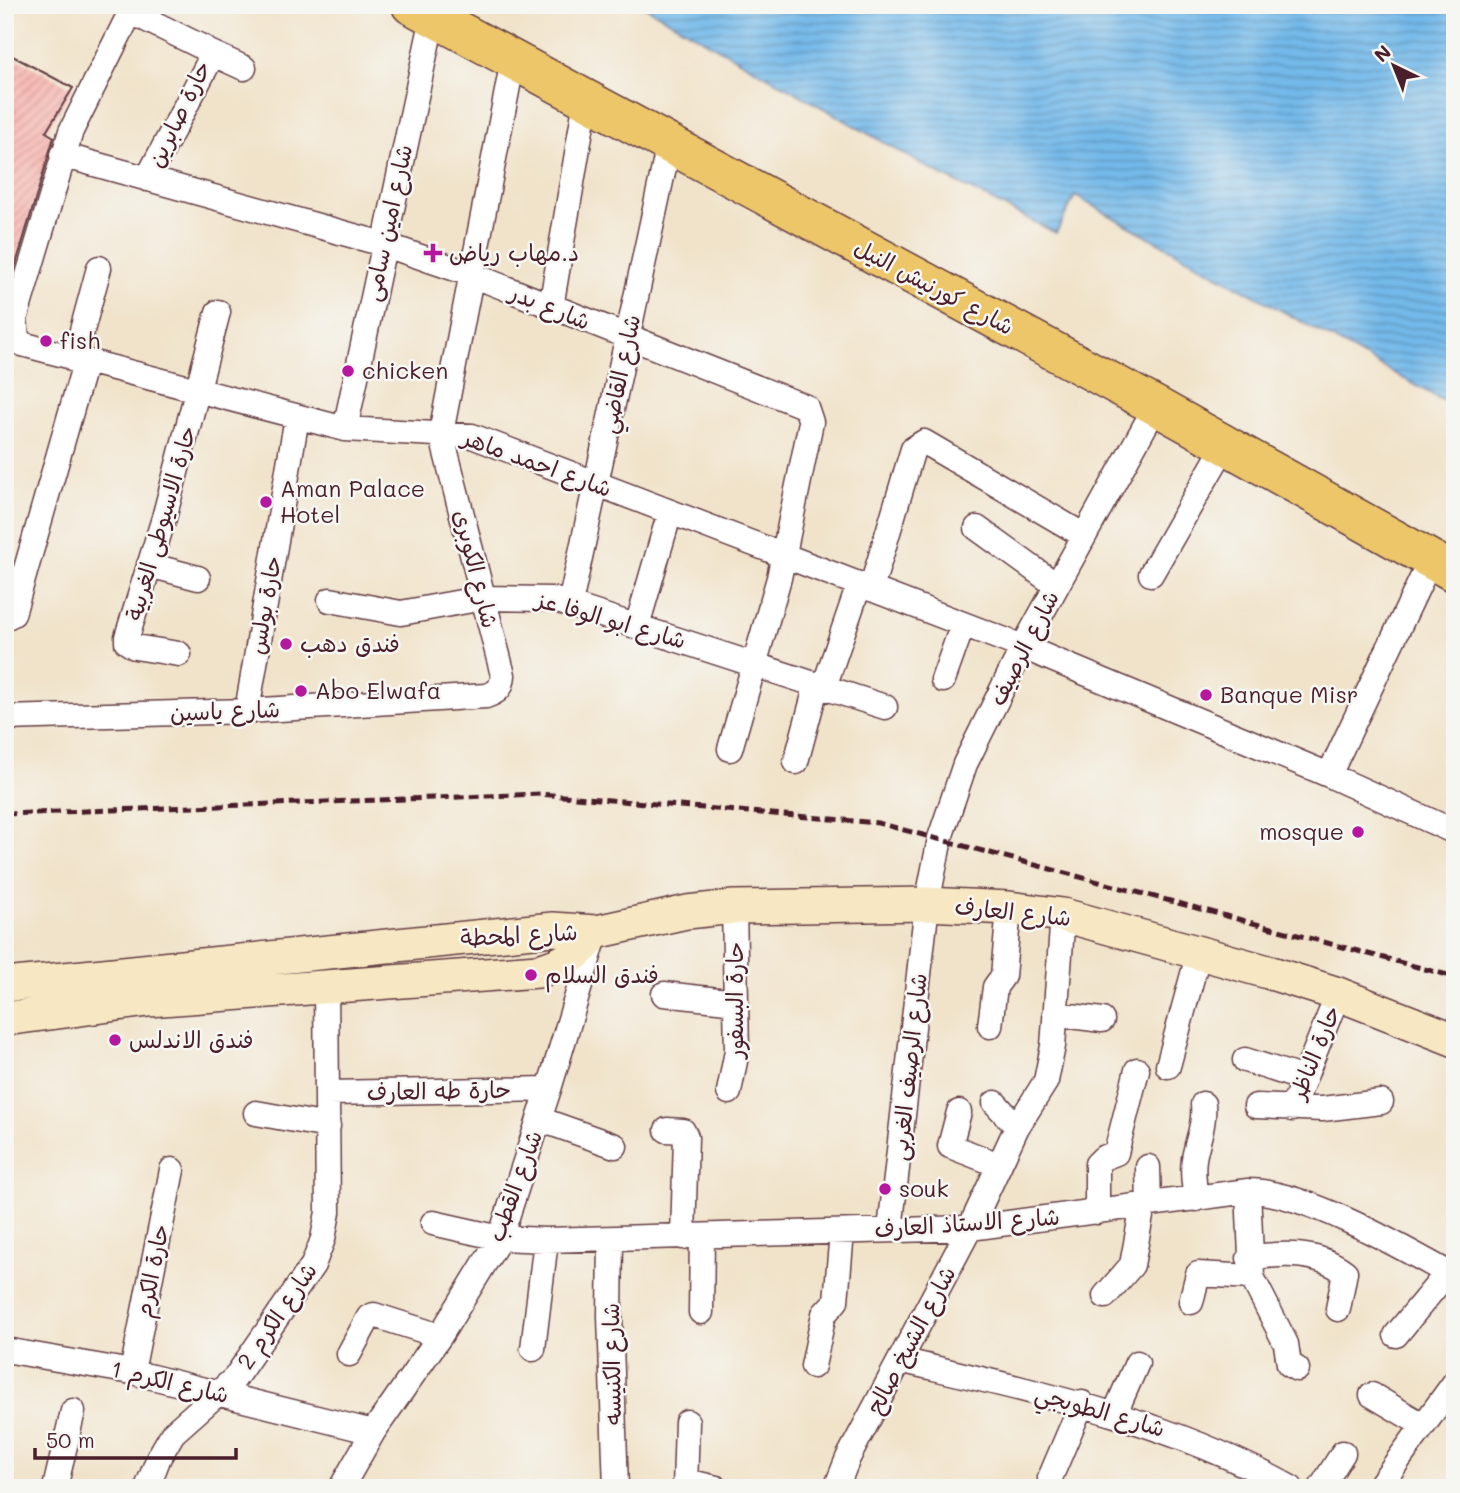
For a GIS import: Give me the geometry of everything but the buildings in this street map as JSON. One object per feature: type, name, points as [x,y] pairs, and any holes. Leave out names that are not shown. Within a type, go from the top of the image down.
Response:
[{"type":"main road","name":"شارع كورنيش النيل","points":[[434,9],[513,61],[1225,445],[1447,559]]},
{"type":"main road","name":"شارع كورنيش النيل","points":[[434,9],[1155,380],[1447,559]]},
{"type":"street","name":"حارة صابرين","points":[[133,8],[209,52],[208,65],[147,179]]},
{"type":"street","points":[[62,155],[80,108],[133,8]]},
{"type":"street","name":"شارع امين سامى","points":[[345,429],[434,9]]},
{"type":"street","points":[[209,52],[244,68]]},
{"type":"street","points":[[441,433],[513,61]]},
{"type":"street","points":[[551,307],[586,100]]},
{"type":"street","name":"شارع القاضي","points":[[570,604],[669,144]]},
{"type":"street","name":"شارع بدر","points":[[62,155],[383,244],[470,274],[627,339],[806,407],[811,422],[782,554]]},
{"type":"street","name":"شارع احمد ماهر","points":[[62,155],[14,328],[22,344],[30,349],[345,429],[472,436],[1023,647],[1329,775],[1455,832]]},
{"type":"street","points":[[5,618],[13,614],[79,362],[99,268]]},
{"type":"street","name":"حارة الاسيوطى الغربية","points":[[179,654],[135,647],[127,642],[218,312]]},
{"type":"street","name":"شارع الرصيف","points":[[927,904],[940,838],[965,764],[1056,585],[1156,406]]},
{"type":"street","name":"حارة بولس","points":[[247,710],[297,417]]},
{"type":"street","name":"شارع الكوبرى","points":[[441,433],[503,675],[502,685],[496,693],[486,696]]},
{"type":"street","points":[[796,762],[820,685],[865,587],[914,449],[924,442],[1083,535]]},
{"type":"street","points":[[1151,574],[1225,445]]},
{"type":"street","points":[[637,626],[670,512]]},
{"type":"street","points":[[977,528],[1056,585]]},
{"type":"street","points":[[730,750],[779,578],[782,554]]},
{"type":"street","points":[[1329,775],[1447,559]]},
{"type":"street","points":[[149,565],[198,578]]},
{"type":"street","name":"شارع ابو الوفا عز","points":[[330,600],[401,613],[483,598],[532,596],[570,604],[885,707]]},
{"type":"street","points":[[943,680],[963,624]]},
{"type":"street","name":"شارع ياسين","points":[[5,718],[247,710],[486,696]]},
{"type":"street","name":"شارع العارف","points":[[596,932],[687,912],[734,907],[927,904],[1009,908],[1063,915],[1199,952],[1338,994],[1455,1040]]},
{"type":"street","name":"شارع الرصيف الغربى","points":[[890,1230],[927,904]]},
{"type":"street","name":"حارة البسفور","points":[[729,1092],[737,1051],[734,907]]},
{"type":"street","points":[[990,1026],[995,987],[1003,976],[1009,908]]},
{"type":"street","name":"شارع الشيخ صالح","points":[[839,1486],[900,1360],[970,1228],[1017,1127],[1046,1081],[1055,1014],[1063,915]]},
{"type":"street","name":"شارع المحطة","points":[[5,985],[553,929],[596,932]]},
{"type":"street","name":"شارع المحطة","points":[[5,1019],[148,1000],[326,984],[538,971],[561,965],[581,951],[596,932]]},
{"type":"street","name":"شارع القطب","points":[[341,1488],[373,1432],[440,1336],[500,1238],[540,1119],[596,932]]},
{"type":"street","points":[[1168,1066],[1199,952]]},
{"type":"street","name":"شارع الكرم 2","points":[[147,1488],[159,1457],[173,1433],[235,1378],[313,1265],[323,1239],[327,1212],[326,984]]},
{"type":"street","points":[[664,994],[736,1002]]},
{"type":"street","name":"حارة الناظر","points":[[1292,1109],[1338,994]]},
{"type":"street","points":[[1055,1014],[1102,1020]]},
{"type":"street","points":[[1245,1060],[1304,1079]]},
{"type":"street","points":[[1097,1212],[1097,1164],[1103,1158],[1116,1153],[1137,1070]]},
{"type":"street","name":"حارة طه العارف","points":[[328,1093],[549,1089]]},
{"type":"street","name":"حارة الناظر","points":[[1256,1106],[1292,1109],[1381,1102]]},
{"type":"street","points":[[995,1103],[1017,1127]]},
{"type":"street","points":[[1196,1199],[1192,1178],[1194,1157],[1203,1126],[1203,1104]]},
{"type":"street","points":[[959,1112],[950,1146],[999,1164]]},
{"type":"street","points":[[256,1113],[328,1126]]},
{"type":"street","points":[[540,1119],[615,1146]]},
{"type":"street","points":[[667,1130],[679,1130],[686,1137],[701,1312]]},
{"type":"street","points":[[1105,1296],[1132,1265],[1146,1205],[1148,1167]]},
{"type":"street","name":"حارة الكرم","points":[[132,1372],[172,1170]]},
{"type":"street","points":[[1248,1191],[1251,1268],[1286,1344],[1289,1364],[1297,1369]]},
{"type":"street","name":"شارع الاستاذ العارف","points":[[433,1223],[500,1238],[546,1240],[970,1228],[1248,1191],[1268,1191],[1305,1202],[1451,1275]]},
{"type":"street","points":[[813,1366],[824,1314],[836,1301],[842,1232]]},
{"type":"street","name":"شارع الكنيسه","points":[[611,1239],[610,1316],[616,1488]]},
{"type":"street","points":[[533,1349],[546,1240]]},
{"type":"street","points":[[1191,1302],[1198,1275],[1251,1268],[1281,1253],[1313,1257],[1345,1272],[1338,1309]]},
{"type":"street","points":[[1396,1335],[1451,1275]]},
{"type":"street","points":[[349,1354],[369,1317],[374,1315],[440,1336]]},
{"type":"street","name":"شارع الكرم 1","points":[[5,1350],[132,1372],[373,1432]]},
{"type":"street","name":"شارع الطوبجي","points":[[900,1360],[1115,1413],[1179,1434],[1259,1480],[1291,1488]]},
{"type":"street","points":[[1115,1413],[1137,1363]]},
{"type":"street","points":[[1378,1488],[1421,1424],[1455,1382]]},
{"type":"street","points":[[1372,1395],[1421,1424]]},
{"type":"street","points":[[1050,1478],[1082,1403]]},
{"type":"street","points":[[55,1488],[73,1411]]},
{"type":"street","points":[[687,1422],[686,1484],[716,1488]]},
{"type":"street","points":[[1321,1488],[1343,1452]]},
{"type":"water","points":[[642,5],[1455,5],[1455,407],[1075,196],[1056,233],[936,172]]},
{"type":"railway","points":[[5,814],[540,794],[878,823],[1455,977]]},
{"type":"place","name":"د.مهاب رياض","points":[[433,253]]},
{"type":"place","name":"fish","points":[[46,341]]},
{"type":"place","name":"chicken","points":[[348,371]]},
{"type":"place","name":"Aman Palace Hotel","points":[[266,502]]},
{"type":"place","name":"فندق دهب","points":[[286,644]]},
{"type":"place","name":"Abo Elwafa","points":[[301,691]]},
{"type":"place","name":"Banque Misr","points":[[1206,695]]},
{"type":"place","name":"mosque","points":[[1358,832]]},
{"type":"place","name":"فندق السلام","points":[[531,975]]},
{"type":"place","name":"فندق الاندلس","points":[[115,1040]]},
{"type":"place","name":"souk","points":[[885,1189]]}]
